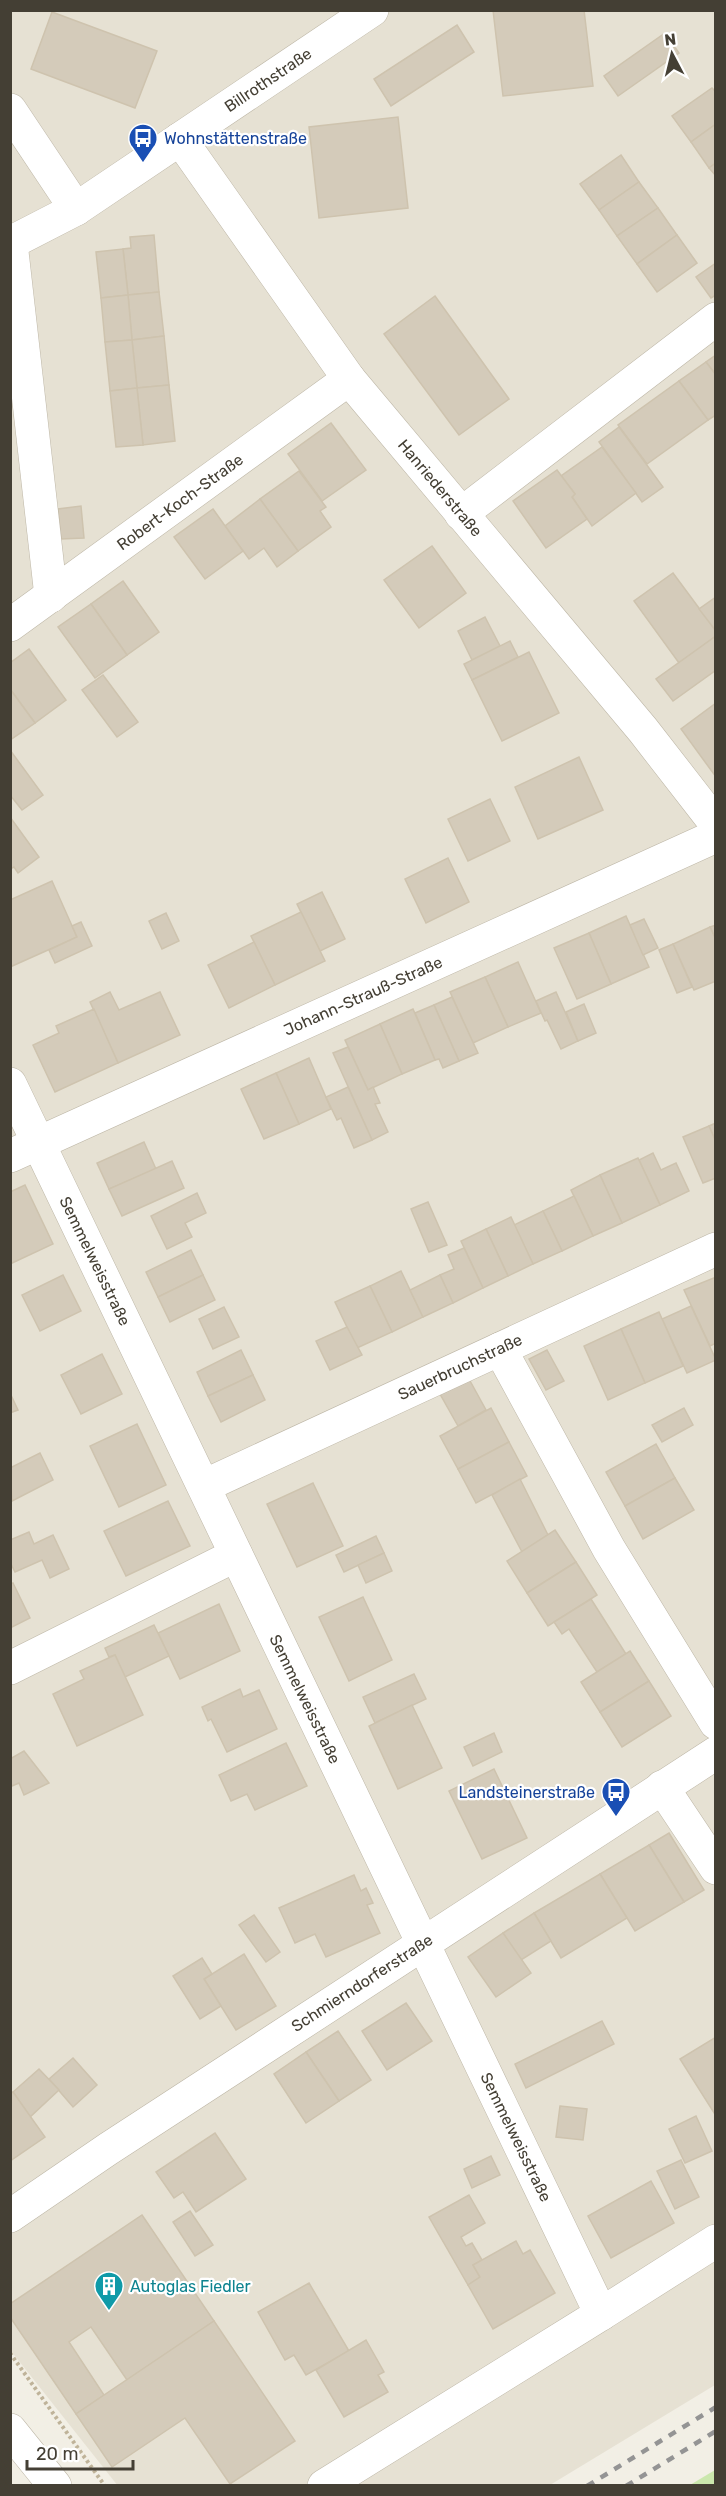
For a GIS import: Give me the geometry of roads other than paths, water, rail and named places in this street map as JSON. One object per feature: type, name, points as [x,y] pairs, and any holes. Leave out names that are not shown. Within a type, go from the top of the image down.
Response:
[{"type":"street","name":"Billrothstraße","points":[[11,243],[76,209],[372,10]]},
{"type":"street","points":[[10,110],[76,209]]},
{"type":"street","name":"Hanriederstraße","points":[[180,139],[349,379],[644,730],[716,824]]},
{"type":"street","points":[[11,243],[51,596]]},
{"type":"street","points":[[461,514],[716,319]]},
{"type":"street","name":"Robert-Koch-Straße","points":[[10,625],[349,379]]},
{"type":"street","name":"Johann-Strauß-Straße","points":[[25,1150],[716,836]]},
{"type":"street","name":"Semmelweisstraße","points":[[10,1084],[25,1150],[204,1486],[601,2314]]},
{"type":"street","name":"Sauerbruchstraße","points":[[204,1486],[716,1249]]},
{"type":"street","points":[[500,1349],[609,1549],[716,1723]]},
{"type":"street","points":[[10,1668],[236,1555]]},
{"type":"street","name":"Schmierndorferstraße","points":[[10,2216],[108,2149],[716,1753]]},
{"type":"street","points":[[662,1787],[716,1868]]},
{"type":"street","points":[[324,2486],[716,2241]]},
{"type":"street","points":[[10,2430],[55,2486]]},
{"type":"railway","points":[[587,2486],[716,2407]]},
{"type":"railway","points":[[626,2486],[716,2431]]},
{"type":"place","name":"Wohnstättenstraße","points":[[143,164]]},
{"type":"place","name":"Landsteinerstraße","points":[[616,1818]]},
{"type":"place","name":"Autoglas Fiedler","points":[[109,2312]]}]
